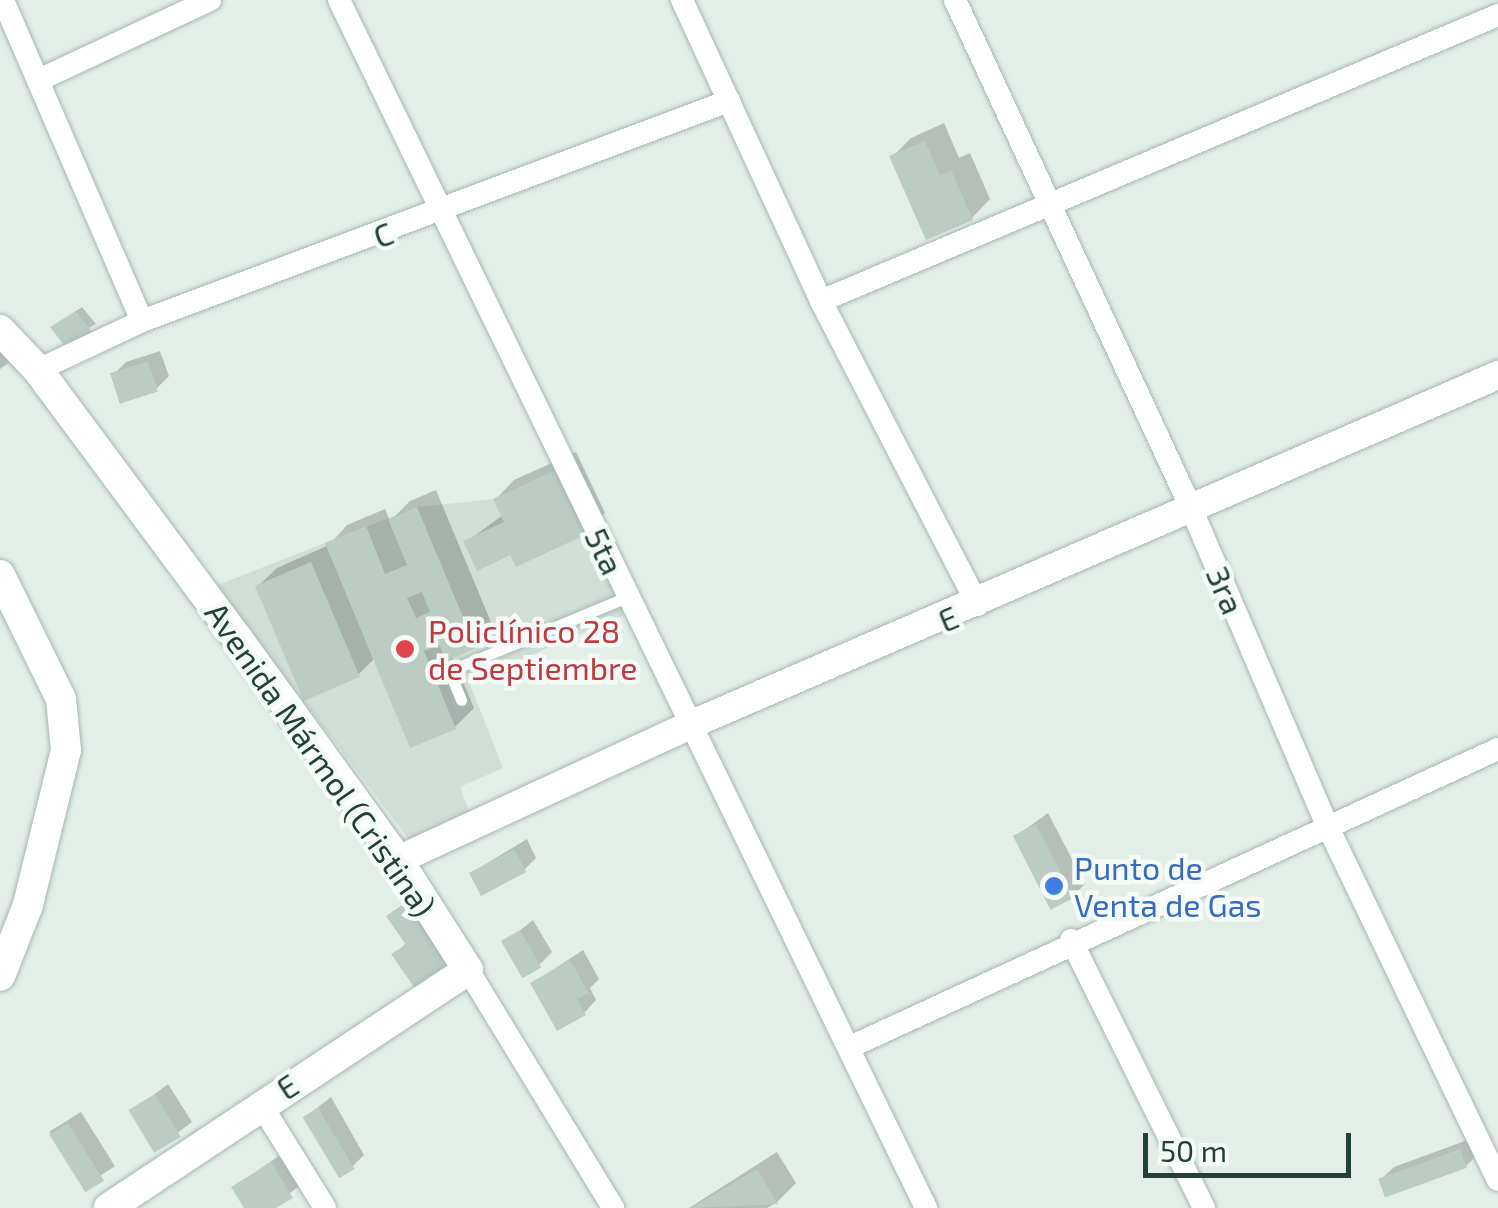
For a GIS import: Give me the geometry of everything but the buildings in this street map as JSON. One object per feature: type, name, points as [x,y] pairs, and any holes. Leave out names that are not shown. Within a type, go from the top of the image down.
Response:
[{"type":"main road","name":"Avenida Mármol (Cristina)","points":[[0,330],[38,370],[398,860],[468,970]]},
{"type":"main road","points":[[0,574],[60,699],[66,750],[28,905],[0,976]]},
{"type":"main road","name":"E","points":[[109,1208],[260,1103],[468,970]]},
{"type":"street","points":[[2,0],[40,79],[142,321]]},
{"type":"street","points":[[40,79],[210,0]]},
{"type":"street","name":"5ta","points":[[340,0],[440,214],[926,1208]]},
{"type":"street","points":[[682,0],[821,301],[978,606]]},
{"type":"street","name":"3ra","points":[[955,0],[1191,508],[1326,824],[1498,1180]]},
{"type":"street","points":[[821,301],[1498,15]]},
{"type":"street","name":"C","points":[[38,370],[142,321],[440,214],[729,101]]},
{"type":"street","name":"E","points":[[398,860],[690,725],[978,606],[1191,508],[1498,375]]},
{"type":"street","points":[[850,1047],[1070,940],[1498,748]]},
{"type":"street","points":[[1070,940],[1204,1208]]},
{"type":"street","name":"Avenida Mármol (Cristina)","points":[[468,970],[613,1208]]},
{"type":"street","points":[[260,1103],[325,1208]]},
{"type":"lane","points":[[461,700],[449,671],[627,597]]},
{"type":"shaded area","name":"Policlínico 28 de Septiembre","points":[[557,469],[624,615],[469,682],[503,768],[460,787],[469,811],[409,839],[215,586],[417,507],[493,499]]},
{"type":"place","name":"Policlínico 28 de Septiembre","points":[[405,649]]},
{"type":"place","name":"Punto de Venta de Gas","points":[[1054,886]]}]
